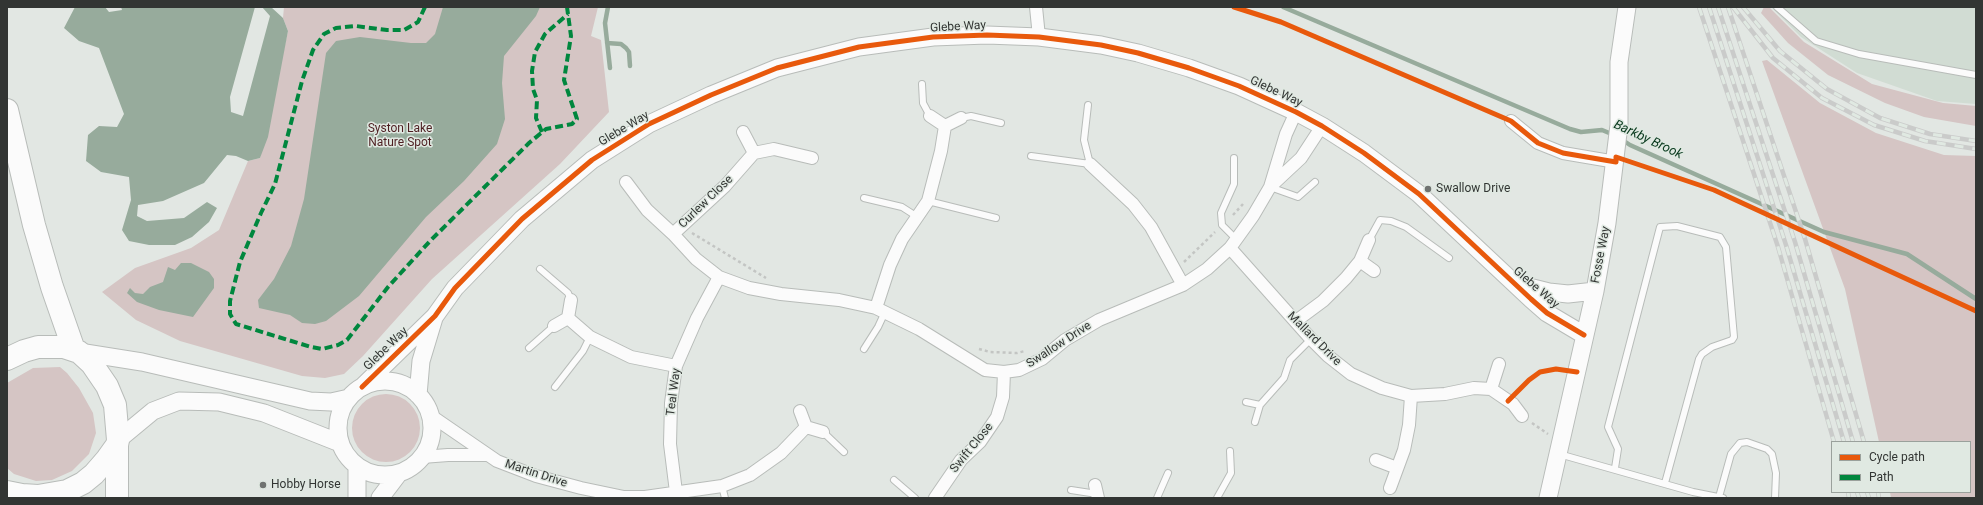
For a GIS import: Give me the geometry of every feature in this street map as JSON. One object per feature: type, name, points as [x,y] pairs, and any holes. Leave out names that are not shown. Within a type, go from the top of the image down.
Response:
[{"type":"highway","points":[[7,110],[34,225],[52,287],[76,351]]},
{"type":"highway","points":[[7,359],[24,351],[38,347],[51,346],[76,351],[92,364],[107,386],[115,405],[117,442],[117,498]]},
{"type":"highway","points":[[10,494],[38,496],[67,491],[83,483],[94,474],[107,459],[117,442]]},
{"type":"street","points":[[1036,7],[1039,37]]},
{"type":"street","name":"Fosse Way","points":[[1548,498],[1595,291],[1608,223],[1619,125],[1619,62],[1627,7]]},
{"type":"street","name":"Glebe Way","points":[[362,387],[435,316],[455,288],[522,219],[592,160],[649,124],[711,95],[777,68],[859,47],[933,37],[987,35],[1039,37],[1101,45],[1145,55],[1189,68],[1240,86],[1322,126],[1364,154],[1419,194],[1547,313],[1584,335]]},
{"type":"street","name":"Swallow Drive","points":[[1270,187],[1286,134],[1296,112]]},
{"type":"street","points":[[930,116],[945,126]]},
{"type":"street","points":[[945,126],[961,118]]},
{"type":"street","points":[[1511,121],[1538,143],[1563,154],[1616,155]]},
{"type":"street","points":[[880,310],[890,265],[902,239],[916,216],[928,201],[940,158],[945,126]]},
{"type":"street","name":"Swallow Drive","points":[[719,277],[749,288],[781,294],[839,300],[880,310],[919,329],[985,370],[1004,372],[1019,370],[1042,359],[1065,340],[1099,320],[1182,285],[1207,269],[1233,244],[1270,187],[1301,158],[1322,126]]},
{"type":"street","points":[[743,132],[754,153],[774,149],[812,158]]},
{"type":"street","name":"Curlew Close","points":[[673,234],[725,186],[754,153]]},
{"type":"street","points":[[1090,164],[1133,204],[1151,227],[1182,285]]},
{"type":"street","name":"Curlew Close","points":[[626,182],[647,210],[673,234],[696,259],[719,277]]},
{"type":"street","points":[[1296,321],[1323,301],[1346,278],[1360,261],[1369,240]]},
{"type":"street","name":"Mallard Drive","points":[[1233,244],[1311,339],[1328,356],[1351,374],[1382,388],[1411,396],[1445,394],[1474,388],[1491,389]]},
{"type":"street","points":[[1360,261],[1374,271]]},
{"type":"street","name":"Teal Way","points":[[676,492],[670,444],[671,403],[676,366],[697,318],[719,277]]},
{"type":"street","name":"Glebe Way","points":[[1516,284],[1562,294],[1595,291]]},
{"type":"street","points":[[568,318],[571,300]]},
{"type":"street","name":"Glebe Way","points":[[418,395],[421,361],[435,316]]},
{"type":"street","points":[[554,326],[568,318]]},
{"type":"street","points":[[568,318],[590,337],[631,357],[676,366]]},
{"type":"street","points":[[76,351],[142,362],[310,401],[331,402],[349,398]]},
{"type":"street","points":[[1499,364],[1491,389],[1513,404],[1522,416]]},
{"type":"street","name":"Swift Close","points":[[935,498],[962,460],[980,442],[997,417],[1003,397],[1004,372]]},
{"type":"street","points":[[386,381],[398,383],[409,387],[425,404],[430,415],[432,430],[429,444],[422,457],[412,467],[399,473],[385,475],[370,473],[357,466],[347,456],[340,443],[338,427],[339,419],[341,412],[349,398],[362,387],[373,382],[386,381]]},
{"type":"street","points":[[1390,488],[1404,450],[1409,425],[1411,396]]},
{"type":"street","points":[[117,442],[153,411],[179,401],[219,402],[264,413],[340,443]]},
{"type":"street","points":[[800,411],[806,427],[823,432]]},
{"type":"street","name":"Martin Drive","points":[[430,415],[485,455],[497,461],[536,476],[581,488],[624,497],[645,497],[722,486],[750,475],[781,453],[806,427]]},
{"type":"street","name":"Martin Drive","points":[[422,457],[485,455]]},
{"type":"street","points":[[1376,460],[1397,468]]},
{"type":"street","points":[[357,466],[357,498]]},
{"type":"street","points":[[380,498],[399,473]]},
{"type":"lane","points":[[1777,7],[1816,41],[1859,54],[1976,75]]},
{"type":"lane","points":[[922,84],[923,103],[930,116]]},
{"type":"lane","points":[[1031,156],[1090,164],[1084,140],[1088,105]]},
{"type":"lane","points":[[961,118],[971,116],[1001,123]]},
{"type":"lane","points":[[1233,244],[1222,225],[1221,213],[1234,184],[1234,158]]},
{"type":"lane","points":[[1270,187],[1298,197],[1315,182]]},
{"type":"lane","points":[[864,198],[902,207],[916,216]]},
{"type":"lane","points":[[928,201],[996,218]]},
{"type":"lane","points":[[1369,240],[1380,220],[1390,221],[1406,227],[1449,258]]},
{"type":"lane","points":[[1615,468],[1618,449],[1608,427],[1660,227],[1677,226],[1720,237],[1726,247],[1734,337],[1732,340],[1707,350],[1700,359],[1665,483]]},
{"type":"lane","points":[[540,269],[568,293],[571,300]]},
{"type":"lane","points":[[864,349],[878,327],[880,310]]},
{"type":"lane","points":[[529,348],[554,326]]},
{"type":"lane","points":[[555,387],[583,351],[590,337]]},
{"type":"lane","points":[[1255,422],[1260,405],[1284,378],[1290,360],[1311,339]]},
{"type":"lane","points":[[1246,402],[1260,405]]},
{"type":"lane","points":[[823,432],[844,452]]},
{"type":"lane","points":[[1559,454],[1615,468],[1693,492],[1721,497],[1731,454],[1740,443],[1746,442],[1767,449],[1772,454],[1776,473],[1775,498]]},
{"type":"lane","points":[[1217,498],[1230,473],[1230,451]]},
{"type":"lane","points":[[1157,498],[1168,473]]},
{"type":"lane","points":[[894,480],[914,498]]},
{"type":"lane","points":[[722,486],[725,498]]},
{"type":"lane","points":[[1071,490],[1096,492]]},
{"type":"path","points":[[682,225],[690,232],[763,275],[781,294]]},
{"type":"path","points":[[977,349],[1017,353],[1032,349]]},
{"type":"path","points":[[1522,416],[1545,433],[1562,437]]},
{"type":"shaded area","points":[[75,7],[105,7],[109,12],[122,10],[121,7],[255,7],[230,97],[231,112],[243,116],[270,16],[262,7],[271,7],[283,18],[288,31],[268,137],[260,158],[248,161],[236,156],[227,155],[204,183],[163,201],[138,205],[137,216],[147,221],[184,218],[207,202],[217,208],[209,222],[192,237],[175,245],[149,245],[129,241],[122,230],[131,200],[129,177],[101,172],[86,161],[88,135],[99,126],[117,127],[124,114],[99,48],[79,41],[64,28]]},
{"type":"shaded area","points":[[443,7],[540,7],[536,16],[504,56],[502,83],[505,119],[497,144],[464,181],[426,217],[359,296],[326,321],[315,324],[302,323],[290,315],[259,308],[258,300],[274,279],[291,246],[304,199],[326,53],[336,41],[360,37],[411,43],[426,43],[435,34]]},
{"type":"shaded area","points":[[1771,7],[1976,7],[1976,104],[1937,101],[1857,73],[1801,37]]},
{"type":"shaded area","points":[[181,263],[191,263],[209,272],[214,279],[214,288],[193,317],[159,310],[137,302],[127,293],[130,288],[135,293],[143,294],[150,287],[163,282],[168,267],[175,270]]},
{"type":"green space","name":"Syston Lake Nature Spot","points":[[284,7],[598,7],[591,36],[601,40],[609,112],[560,164],[432,279],[363,356],[344,374],[325,378],[302,376],[180,341],[136,320],[102,292],[135,268],[191,248],[219,230],[248,161],[260,158],[288,31],[283,18]]},
{"type":"green space","points":[[1764,7],[1769,7],[1804,42],[1872,84],[1943,103],[1976,106],[1976,126],[1924,117],[1885,103],[1828,75],[1788,43],[1761,13]]},
{"type":"green space","points":[[1767,60],[1820,103],[1876,133],[1944,155],[1976,156],[1976,498],[1891,498],[1890,493],[1971,493],[1971,441],[1879,441],[1845,289],[1762,61]]},
{"type":"green space","points":[[60,367],[79,388],[93,413],[96,433],[89,454],[72,471],[52,480],[36,481],[14,474],[7,468],[7,383],[33,368]]},
{"type":"green space","points":[[386,394],[399,397],[410,404],[417,415],[420,428],[417,441],[410,452],[399,459],[386,462],[373,459],[362,452],[355,441],[352,428],[355,415],[362,404],[373,397]]},
{"type":"waterway","points":[[608,7],[605,23],[610,68]]},
{"type":"waterway","name":"Barkby Brook","points":[[1283,7],[1570,129],[1581,132],[1602,130],[1614,135]]},
{"type":"waterway","points":[[607,43],[621,44],[626,48],[629,52],[630,66]]},
{"type":"waterway","name":"Barkby Brook","points":[[1621,139],[1630,145],[1824,232],[1907,254],[1976,299]]},
{"type":"railway","points":[[1699,7],[1778,247],[1834,441]]},
{"type":"railway","points":[[1709,7],[1786,245],[1844,441]]},
{"type":"railway","points":[[1718,7],[1795,242],[1853,441]]},
{"type":"railway","points":[[1728,7],[1805,239],[1864,441]]},
{"type":"railway","points":[[1733,7],[1773,58],[1822,98],[1874,125],[1925,141],[1976,149]]},
{"type":"railway","points":[[1743,7],[1780,51],[1827,89],[1880,118],[1930,134],[1976,141]]},
{"type":"railway","points":[[1848,493],[1849,498]]},
{"type":"railway","points":[[1857,493],[1859,498]]},
{"type":"railway","points":[[1867,493],[1869,498]]},
{"type":"railway","points":[[1878,493],[1879,498]]},
{"type":"marked path","points":[[425,7],[418,22],[404,30],[387,30],[356,26],[336,28],[324,34],[313,50],[302,81],[275,184],[240,262],[230,301],[230,314],[236,324],[322,349],[338,345],[347,340],[388,287],[430,241],[529,143],[546,129],[572,124],[577,119],[564,80],[571,36],[567,7]]},
{"type":"marked path","points":[[542,132],[536,118],[537,100],[533,89],[532,71],[535,52],[545,34],[568,14]]},
{"type":"cycle path","points":[[1234,7],[1281,22],[1511,121],[1538,143],[1563,153],[1616,162],[1616,157],[1714,190],[1976,311]]},
{"type":"cycle path","points":[[362,387],[435,316],[455,288],[522,219],[592,160],[649,124],[711,95],[777,68],[859,47],[933,37],[987,35],[1039,37],[1101,45],[1138,53],[1189,68],[1239,86],[1296,112],[1322,126],[1364,153],[1419,194],[1547,313],[1584,335]]},
{"type":"cycle path","points":[[1508,401],[1529,380],[1540,372],[1556,369],[1577,372]]},
{"type":"place","name":"Swallow Drive","points":[[1428,189]]},
{"type":"place","name":"Hobby Horse","points":[[263,485]]}]
